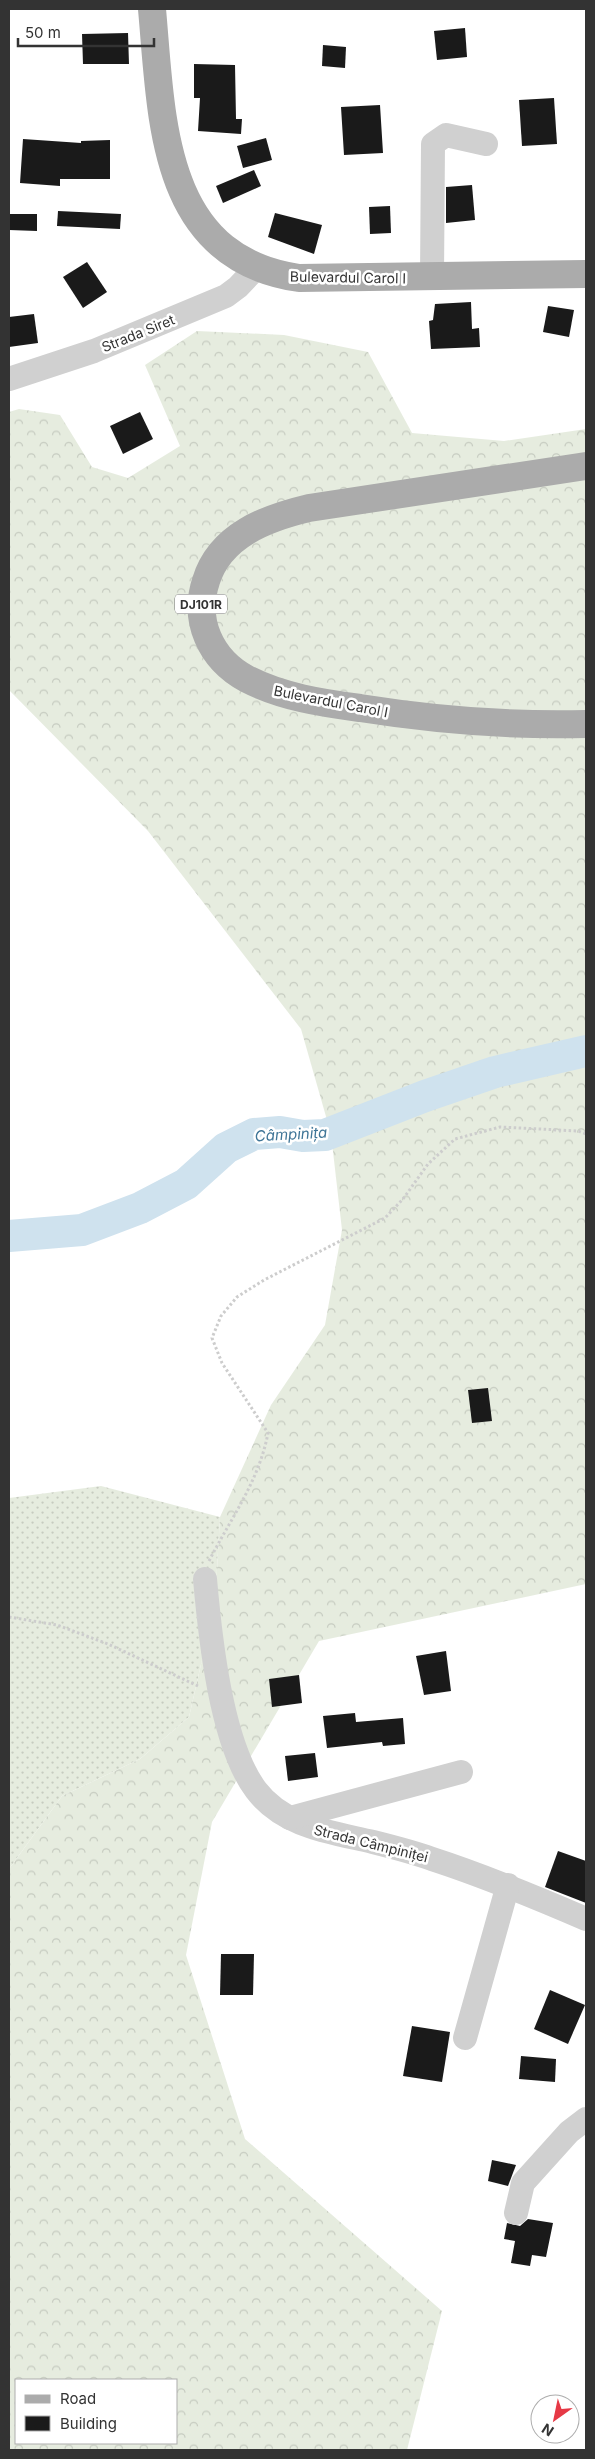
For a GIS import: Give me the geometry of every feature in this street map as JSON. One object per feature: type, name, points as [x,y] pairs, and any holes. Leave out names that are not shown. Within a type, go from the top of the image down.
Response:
[{"type":"main road","name":"Bulevardul Carol I","points":[[152,9],[163,121],[170,158],[178,182],[199,221],[223,248],[256,268],[278,275],[299,278],[586,274]]},
{"type":"main road","name":"Bulevardul Carol I","points":[[586,466],[309,508],[279,515],[259,524],[228,546],[208,575],[202,592],[200,610],[203,629],[212,647],[226,664],[246,678],[267,688],[296,697],[421,718],[463,722],[530,726],[586,724]]},
{"type":"street","points":[[432,277],[433,144],[446,135],[486,144]]},
{"type":"street","name":"Strada Siret","points":[[9,379],[94,351],[226,296],[238,287],[256,268]]},
{"type":"street","name":"Strada Câmpiniței","points":[[205,1578],[222,1700],[241,1764],[248,1779],[266,1801],[290,1818],[317,1830],[431,1858],[508,1885],[586,1919]]},
{"type":"street","points":[[290,1818],[461,1772]]},
{"type":"street","points":[[465,2038],[508,1885]]},
{"type":"street","points":[[516,2213],[523,2183],[569,2132],[586,2119]]},
{"type":"path","points":[[205,1578],[211,1556],[248,1494],[264,1457],[268,1433],[222,1363],[212,1338],[221,1316],[238,1297],[264,1280],[385,1218],[403,1200],[428,1164],[455,1139],[500,1127],[578,1131],[586,1134]]},
{"type":"path","points":[[9,1617],[57,1625],[108,1644],[183,1678],[222,1700]]},
{"type":"green space","points":[[197,331],[284,335],[368,352],[412,433],[504,441],[586,429],[586,1584],[319,1641],[212,1822],[186,1955],[245,2139],[442,2311],[407,2450],[9,2450],[9,1869],[62,1796],[140,1759],[189,1717],[215,1603],[220,1517],[271,1405],[325,1325],[342,1230],[331,1134],[301,1029],[148,831],[9,690],[9,412],[19,409],[60,415],[92,467],[128,478],[180,446],[145,365]]},
{"type":"green space","points":[[101,1486],[220,1517],[215,1603],[189,1717],[140,1759],[62,1796],[9,1869],[9,1498]]},
{"type":"building","points":[[465,28],[467,57],[437,60],[434,31]]},
{"type":"building","points":[[128,33],[129,64],[83,64],[82,34]]},
{"type":"building","points":[[323,45],[346,47],[345,68],[322,66]]},
{"type":"building","points":[[194,64],[235,65],[236,119],[242,119],[241,134],[198,131],[200,98],[194,98]]},
{"type":"building","points":[[554,98],[557,144],[522,146],[519,100]]},
{"type":"building","points":[[380,105],[383,153],[344,155],[341,107]]},
{"type":"building","points":[[266,138],[272,160],[243,168],[237,146]]},
{"type":"building","points":[[23,139],[81,143],[81,141],[110,140],[110,179],[60,179],[60,186],[20,183]]},
{"type":"building","points":[[254,170],[261,186],[223,203],[216,186]]},
{"type":"building","points":[[472,185],[475,220],[446,223],[446,187]]},
{"type":"building","points":[[390,206],[391,233],[370,234],[369,207]]},
{"type":"building","points":[[58,211],[121,214],[120,229],[57,226]]},
{"type":"building","points":[[275,213],[322,225],[314,254],[268,237]]},
{"type":"building","points":[[9,214],[37,214],[37,231],[9,230]]},
{"type":"building","points":[[87,262],[107,292],[83,308],[63,277]]},
{"type":"building","points":[[471,302],[472,329],[479,328],[480,347],[431,349],[429,321],[433,320],[435,304]]},
{"type":"building","points":[[548,306],[574,310],[569,337],[543,332]]},
{"type":"building","points":[[34,314],[38,343],[9,347],[9,317]]},
{"type":"building","points":[[140,412],[153,439],[123,454],[110,426]]},
{"type":"building","points":[[488,1388],[492,1421],[472,1423],[468,1390]]},
{"type":"building","points":[[446,1651],[451,1691],[424,1695],[416,1656]]},
{"type":"building","points":[[299,1675],[302,1703],[272,1707],[269,1679]]},
{"type":"building","points":[[355,1713],[356,1722],[403,1718],[405,1744],[383,1746],[382,1742],[327,1748],[323,1716]]},
{"type":"building","points":[[315,1753],[318,1777],[288,1781],[285,1756]]},
{"type":"building","points":[[558,1851],[586,1861],[586,1903],[545,1887]]},
{"type":"building","points":[[221,1954],[254,1954],[253,1995],[220,1995]]},
{"type":"building","points":[[550,1990],[585,2005],[568,2044],[534,2029]]},
{"type":"building","points":[[412,2026],[450,2032],[442,2082],[403,2076]]},
{"type":"building","points":[[521,2056],[556,2059],[555,2082],[519,2079]]},
{"type":"building","points":[[492,2160],[516,2165],[508,2186],[488,2181]]},
{"type":"building","points":[[528,2219],[553,2223],[546,2257],[532,2255],[530,2266],[511,2263],[515,2241],[504,2239],[507,2223],[520,2226]]},
{"type":"waterway","name":"Câmpinița","points":[[9,1236],[82,1230],[140,1208],[186,1184],[226,1148],[254,1134],[280,1132],[303,1136],[325,1135],[425,1096],[495,1072],[586,1051]]}]
